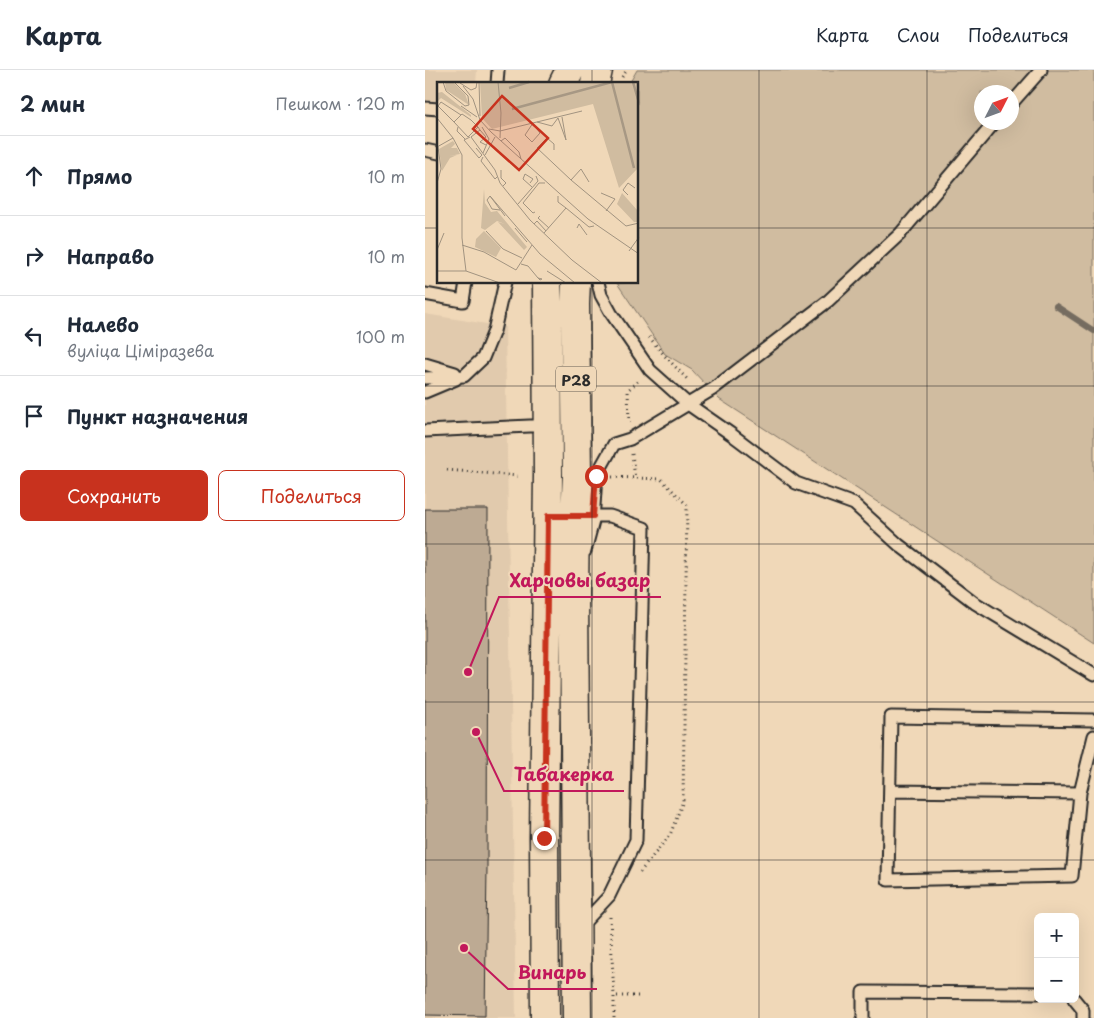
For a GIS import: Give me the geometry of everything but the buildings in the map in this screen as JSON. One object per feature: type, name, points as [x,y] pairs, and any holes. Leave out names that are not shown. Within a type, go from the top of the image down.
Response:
[{"type":"main road","points":[[564,82],[570,70]]},
{"type":"main road","name":"Р28","points":[[547,284],[548,426],[567,516],[574,593],[577,1018]]},
{"type":"main road","name":"Р28","points":[[545,1018],[544,838],[567,516],[577,476],[576,284]]},
{"type":"lane","points":[[1019,95],[1041,70]]},
{"type":"lane","points":[[567,516],[596,476],[615,444],[630,439],[703,395],[828,301],[900,234],[988,130]]},
{"type":"lane","points":[[425,294],[463,301],[466,284]]},
{"type":"lane","points":[[425,392],[464,376],[483,358],[494,331],[505,284]]},
{"type":"lane","points":[[598,284],[601,295],[611,312],[650,370],[688,404],[797,483],[854,504],[899,545],[975,604],[1094,675]]},
{"type":"lane","points":[[425,364],[464,376]]},
{"type":"lane","points":[[425,378],[464,376]]},
{"type":"lane","points":[[425,431],[548,426],[576,403]]},
{"type":"lane","points":[[567,516],[610,516],[644,528],[636,840],[609,896],[576,932]]},
{"type":"lane","points":[[1094,720],[891,717],[888,880],[1072,876],[1080,793],[1094,736]]},
{"type":"lane","points":[[890,791],[1080,793]]},
{"type":"lane","points":[[863,1018],[863,992],[1034,993]]},
{"type":"lane","points":[[1077,1003],[1083,1010],[1083,1018]]},
{"type":"path","points":[[648,336],[703,395]]},
{"type":"path","points":[[635,478],[630,439],[629,390],[665,356]]},
{"type":"path","points":[[447,470],[518,476]]},
{"type":"path","points":[[608,476],[661,479],[687,505],[683,800],[670,835],[634,878]]},
{"type":"path","points":[[610,917],[614,1018]]},
{"type":"path","points":[[613,996],[640,996]]},
{"type":"shaded area","points":[[425,70],[477,70],[476,82],[437,82],[437,101],[425,100]]},
{"type":"shaded area","points":[[637,70],[1094,70],[1094,643],[719,399],[692,370],[665,354],[618,284],[639,284],[639,82],[630,82]]},
{"type":"shaded area","points":[[425,314],[505,327],[516,1018],[425,1018]]},
{"type":"waterway","points":[[1056,306],[1094,331]]},
{"type":"place","name":"Харчовы базар","points":[[468,672]]},
{"type":"place","name":"Табакерка","points":[[476,732]]},
{"type":"place","name":"Винарь","points":[[464,948]]},
{"type":"route","points":[[544,838],[548,516],[593,516],[596,476]]}]
